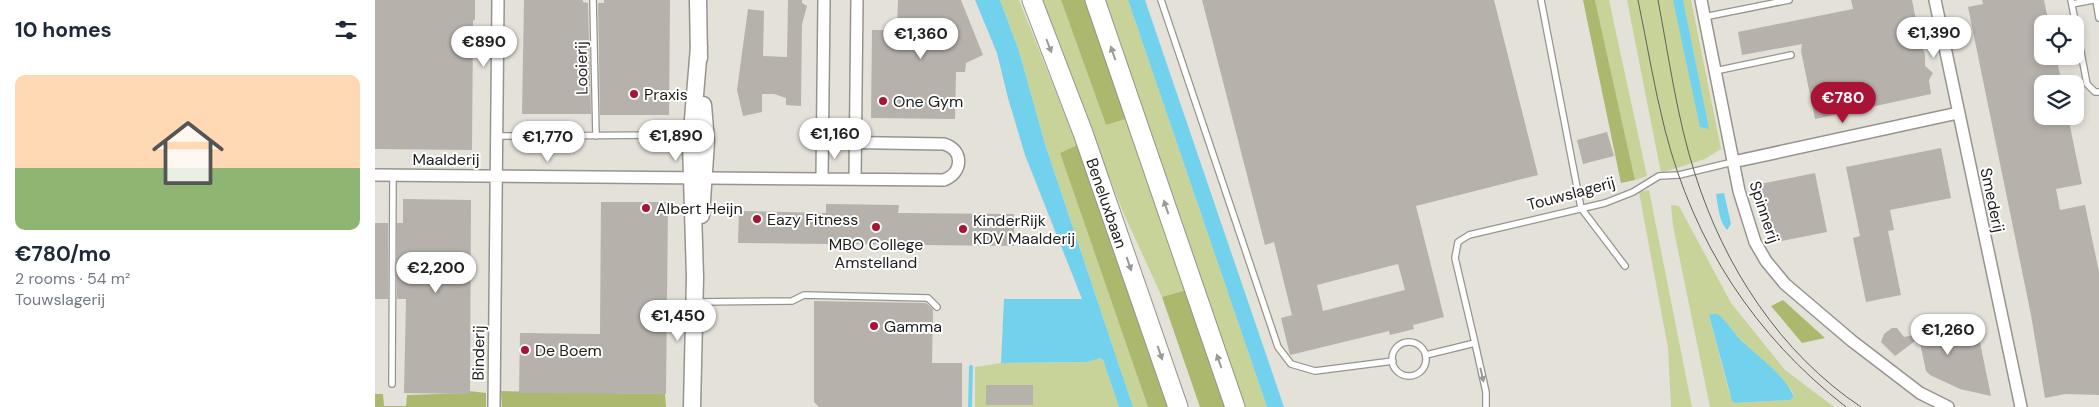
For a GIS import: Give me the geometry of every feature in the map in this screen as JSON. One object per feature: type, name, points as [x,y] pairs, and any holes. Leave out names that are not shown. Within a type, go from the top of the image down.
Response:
[{"type":"main road","name":"Beneluxbaan","points":[[1031,0],[1083,133],[1178,407]]},
{"type":"main road","points":[[1095,0],[1235,407]]},
{"type":"street","name":"Binderij","points":[[494,407],[498,0]]},
{"type":"street","points":[[693,407],[698,177],[706,142],[699,47],[698,0]]},
{"type":"street","points":[[822,178],[824,0]]},
{"type":"street","points":[[855,179],[857,0]]},
{"type":"street","name":"Spinnerij","points":[[1701,0],[1742,200],[1755,242],[1765,262],[1785,284],[1852,341],[1913,387],[1948,407]]},
{"type":"street","name":"Smederij","points":[[1935,0],[2021,407]]},
{"type":"street","points":[[698,177],[691,143],[699,47]]},
{"type":"street","name":"Touwslagerij","points":[[1733,162],[1958,113]]},
{"type":"street","name":"Maalderij","points":[[375,175],[944,180],[953,176],[959,164],[957,153],[950,146],[944,144],[822,142]]},
{"type":"lane","name":"Looierij","points":[[593,0],[596,136]]},
{"type":"lane","points":[[1161,0],[1278,347],[1291,364],[1315,371],[1393,361]]},
{"type":"lane","points":[[1541,0],[1581,208],[1625,266]]},
{"type":"lane","points":[[1704,17],[1789,0]]},
{"type":"lane","points":[[2099,18],[2094,0],[2072,2],[2087,84],[2095,92],[2099,92]]},
{"type":"lane","points":[[1715,71],[1791,54]]},
{"type":"lane","name":"Maalderij","points":[[496,136],[676,135],[693,126]]},
{"type":"lane","name":"Touwslagerij","points":[[1487,407],[1486,392],[1455,258],[1459,242],[1469,235],[1605,202],[1633,192],[1659,176],[1679,175],[1733,162]]},
{"type":"lane","points":[[392,384],[393,175]]},
{"type":"lane","points":[[694,302],[792,301],[804,296],[929,298],[937,307]]},
{"type":"lane","points":[[1408,342],[1419,345],[1426,355],[1421,372],[1411,376],[1401,374],[1395,368],[1393,361],[1392,356],[1396,348],[1408,342]]},
{"type":"lane","points":[[1426,355],[1475,343]]},
{"type":"green space","points":[[1000,0],[1019,0],[1077,145],[1060,153],[1148,407],[1133,407],[1045,144],[1019,51]]},
{"type":"green space","points":[[1040,0],[1061,0],[1106,125],[1126,119],[1186,290],[1162,297],[1123,212]]},
{"type":"green space","points":[[1061,0],[1086,0],[1126,119],[1106,125]]},
{"type":"green space","points":[[1104,0],[1128,0],[1267,407],[1243,407]]},
{"type":"green space","points":[[1583,0],[1595,0],[1635,180],[1621,183]]},
{"type":"green space","points":[[1595,0],[1609,0],[1647,176],[1635,180]]},
{"type":"green space","points":[[1627,0],[1691,0],[1721,149],[1705,159],[1661,173]]},
{"type":"green space","points":[[1077,145],[1168,407],[1148,407],[1060,153]]},
{"type":"green space","points":[[1649,190],[1692,407],[1671,407],[1668,348],[1639,192]]},
{"type":"green space","points":[[1671,205],[1679,206],[1731,303],[1785,370],[1834,407],[1710,407],[1673,226]],"holes":[[[1709,315],[1722,318],[1738,337],[1782,379],[1792,391],[1794,397],[1790,400],[1735,403],[1729,392]]]},
{"type":"green space","points":[[1186,290],[1226,407],[1200,407],[1162,297]]},
{"type":"green space","points":[[1783,300],[1825,338],[1802,343],[1771,306]]},
{"type":"green space","points":[[1094,358],[1103,360],[1119,407],[975,407],[975,367],[1001,363],[1087,362]]},
{"type":"green space","points":[[469,391],[486,393],[486,407],[375,407],[375,394],[383,394],[384,406],[406,406],[407,395],[469,393]]},
{"type":"green space","points":[[501,391],[665,394],[666,407],[502,407]]},
{"type":"water","points":[[975,0],[1000,0],[1019,51],[1045,144],[1133,407],[1119,407],[1103,360],[1100,358],[1087,362],[1001,363],[1004,299],[1082,299],[1025,155],[997,53]]},
{"type":"water","points":[[1128,0],[1145,0],[1284,407],[1267,407]]},
{"type":"water","points":[[1673,0],[1683,0],[1709,129],[1700,127]]},
{"type":"water","points":[[1724,193],[1731,224],[1727,230],[1721,218],[1716,194]]},
{"type":"water","points":[[1709,315],[1720,316],[1738,337],[1777,373],[1794,397],[1790,400],[1735,403],[1732,401]]},
{"type":"building","points":[[375,0],[475,0],[475,19],[473,21],[472,150],[375,149]]},
{"type":"building","points":[[524,0],[583,0],[583,2],[588,3],[591,114],[522,114]]},
{"type":"building","points":[[604,0],[670,0],[669,115],[600,115],[598,3],[604,3]]},
{"type":"building","points":[[788,0],[802,0],[802,3],[807,6],[802,24],[801,106],[786,105],[786,98],[774,94],[762,94],[762,112],[743,116],[737,90],[748,9],[764,11],[763,56],[787,57]]},
{"type":"building","points":[[898,0],[961,0],[983,55],[966,63],[965,72],[956,72],[955,119],[871,118],[872,30],[897,30]]},
{"type":"building","points":[[1202,0],[1494,0],[1538,175],[1416,206],[1444,317],[1413,325],[1414,329],[1390,335],[1389,331],[1290,355],[1281,318],[1292,315],[1274,242],[1265,245]],"holes":[[[1398,264],[1405,290],[1323,311],[1317,285]]]},
{"type":"building","points":[[1851,0],[1912,0],[1921,45],[1925,54],[1925,66],[1933,73],[1929,80],[1931,94],[1815,119],[1801,51],[1802,44],[1742,55],[1738,32],[1853,9]]},
{"type":"building","points":[[1982,0],[2044,0],[2047,15],[2034,15],[2034,65],[2058,65],[2060,75],[2034,75],[2034,125],[2070,125],[2082,184],[2056,189],[2060,210],[2085,205],[2099,272],[2099,395],[2065,394],[2045,398],[2031,315],[1968,7],[1983,4]]},
{"type":"building","points":[[1607,132],[1614,156],[1583,164],[1577,140]]},
{"type":"building","points":[[1941,148],[1951,198],[1890,210],[1894,230],[1888,231],[1901,295],[1866,302],[1853,238],[1860,236],[1846,167]]},
{"type":"building","points":[[1815,173],[1827,232],[1772,243],[1760,184]]},
{"type":"building","points":[[403,199],[471,200],[470,394],[404,393],[406,299],[397,299],[397,223],[403,223]]},
{"type":"building","points":[[601,202],[668,202],[666,394],[519,393],[520,333],[600,334]]},
{"type":"building","points":[[826,204],[899,205],[898,213],[1014,214],[1014,246],[738,243],[739,211],[826,213]]},
{"type":"building","points":[[375,223],[388,223],[388,299],[375,299]]},
{"type":"building","points":[[814,301],[926,303],[933,309],[932,363],[962,363],[962,407],[819,407],[814,402]]},
{"type":"building","points":[[1976,323],[1991,396],[1960,389],[1930,375],[1926,371],[1919,338],[1895,356],[1881,342],[1884,334],[1892,328],[1897,328],[1904,337]]},
{"type":"building","points":[[986,385],[1033,385],[1033,405],[986,405]]},
{"type":"waterway","points":[[970,407],[971,367]]},
{"type":"tram line","points":[[1638,0],[1665,130],[1677,171],[1693,211],[1711,248],[1732,284],[1756,318],[1813,379],[1846,407]]},
{"type":"tram line","points":[[1658,0],[1683,131],[1695,174],[1722,242],[1739,274],[1781,334],[1805,361],[1861,407]]},
{"type":"place","name":"Praxis","points":[[634,94]]},
{"type":"place","name":"One Gym","points":[[883,101]]},
{"type":"place","name":"Albert Heijn","points":[[646,208]]},
{"type":"place","name":"Eazy Fitness","points":[[757,219]]},
{"type":"place","name":"MBO College Amstelland","points":[[876,227]]},
{"type":"place","name":"KinderRijk KDV Maalderij","points":[[963,229]]},
{"type":"place","name":"Gamma","points":[[874,326]]},
{"type":"place","name":"De Boem","points":[[525,350]]}]
